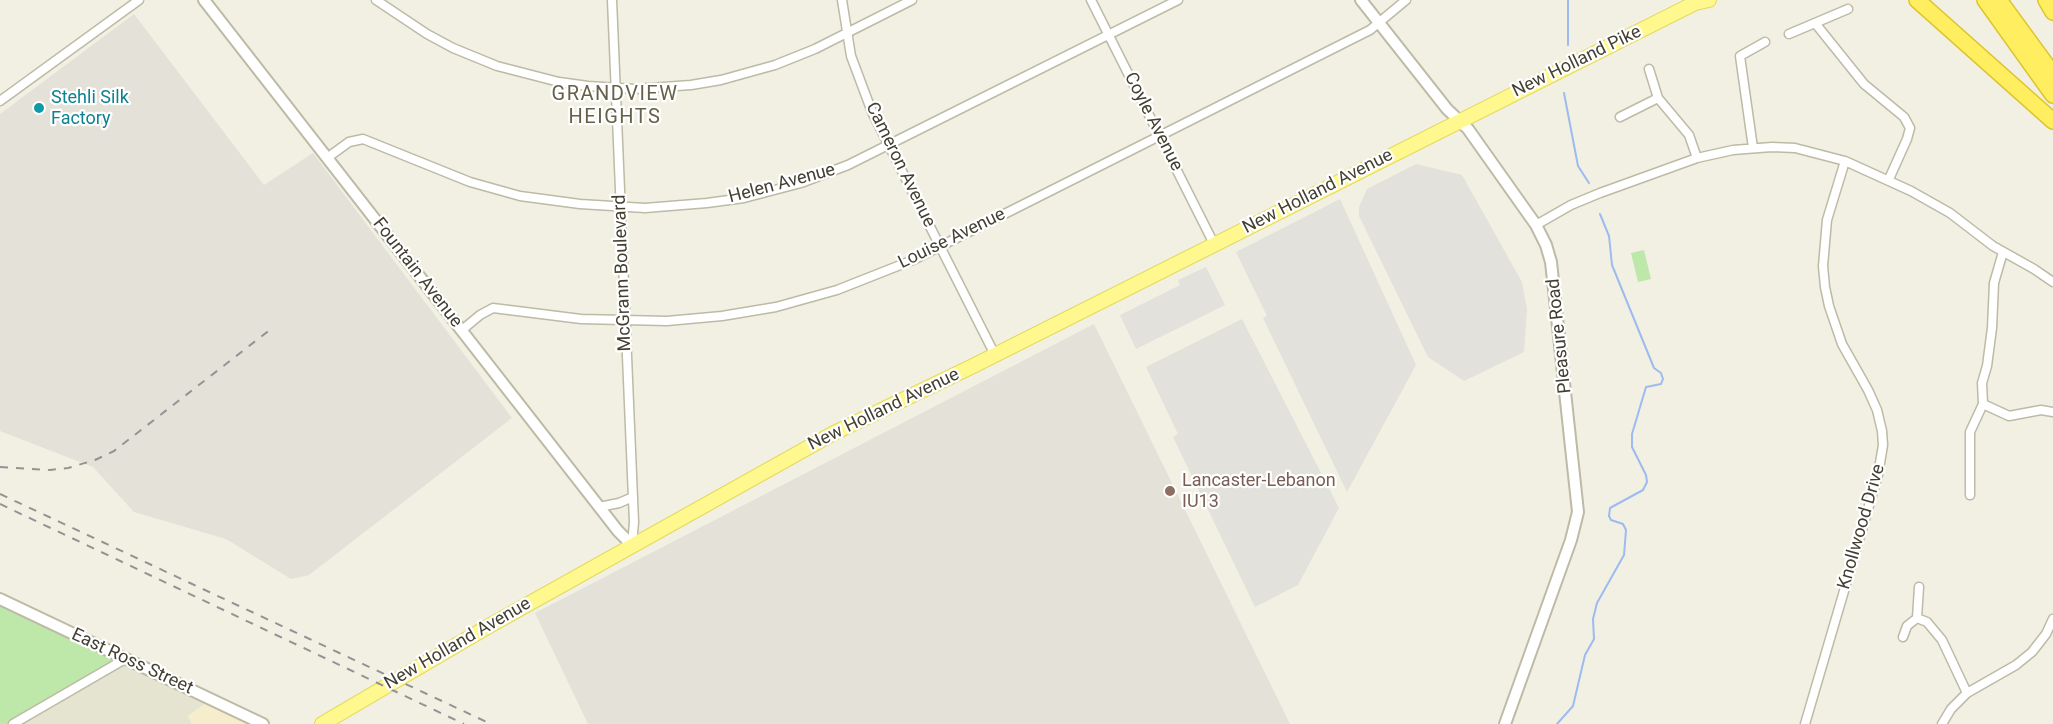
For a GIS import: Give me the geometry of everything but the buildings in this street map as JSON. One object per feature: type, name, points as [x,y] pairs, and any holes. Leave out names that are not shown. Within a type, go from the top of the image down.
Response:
[{"type":"highway","points":[[1917,0],[2053,121]]},
{"type":"highway","points":[[1985,0],[2053,94]]},
{"type":"highway","points":[[1999,0],[2053,74]]},
{"type":"highway","points":[[2046,0],[2053,12]]},
{"type":"main road","name":"New Holland Pike","points":[[1459,120],[1696,2],[1709,0]]},
{"type":"main road","name":"New Holland Avenue","points":[[322,724],[633,545],[834,433],[995,355],[1459,120]]},
{"type":"street","points":[[0,100],[139,0]]},
{"type":"street","name":"Fountain Avenue","points":[[204,0],[599,507],[618,531],[633,545]]},
{"type":"street","points":[[376,0],[427,34],[453,48],[497,66],[559,82],[616,88],[659,88],[721,80],[785,62],[912,0]]},
{"type":"street","name":"McGrann Boulevard","points":[[612,0],[633,497],[633,545]]},
{"type":"street","name":"Cameron Avenue","points":[[842,0],[846,33],[862,87],[889,146],[995,355]]},
{"type":"street","name":"Coyle Avenue","points":[[1091,0],[1214,244]]},
{"type":"street","name":"Helen Avenue","points":[[327,158],[349,142],[363,139],[440,171],[498,190],[537,199],[621,207],[672,207],[725,201],[766,193],[827,174],[889,146],[1178,0]]},
{"type":"street","name":"Pleasure Road","points":[[1361,0],[1447,109],[1468,129],[1536,225],[1546,244],[1554,273],[1578,512],[1571,540],[1505,724]]},
{"type":"street","name":"Louise Avenue","points":[[462,330],[480,315],[493,308],[561,317],[667,321],[722,316],[809,299],[860,282],[940,246],[1360,34],[1379,23],[1406,0]]},
{"type":"street","points":[[1789,34],[1848,9]]},
{"type":"street","points":[[1815,23],[1864,84],[1904,117],[1910,128],[1889,179]]},
{"type":"street","points":[[1753,148],[1740,56],[1765,42]]},
{"type":"street","points":[[1648,69],[1658,98],[1689,135],[1697,159]]},
{"type":"street","points":[[1620,117],[1658,98]]},
{"type":"street","points":[[1536,225],[1571,205],[1600,193],[1697,159],[1753,148],[1796,148],[1845,161],[1889,179],[1937,205],[2003,252],[2053,282]]},
{"type":"street","name":"Knollwood Drive","points":[[1805,724],[1878,475],[1883,445],[1877,410],[1842,344],[1825,286],[1823,266],[1827,220],[1845,161]]},
{"type":"street","points":[[1970,495],[1970,432],[1983,404],[1982,383],[1987,366],[1992,328],[1994,282],[2003,252]]},
{"type":"street","points":[[1983,404],[2008,416],[2041,410],[2053,412]]},
{"type":"street","points":[[599,507],[633,497]]},
{"type":"street","points":[[1903,637],[1907,626],[1917,618],[1919,587]]},
{"type":"street","name":"East Ross Street","points":[[0,599],[263,724]]},
{"type":"street","points":[[1917,618],[1927,622],[1942,640],[1967,693]]},
{"type":"street","points":[[1942,724],[1951,709],[1967,693],[2024,659],[2040,643],[2053,619]]},
{"type":"street","points":[[13,724],[125,659]]},
{"type":"shaded area","points":[[134,14],[264,185],[313,153],[512,418],[309,575],[291,579],[226,539],[134,512],[93,467],[0,431],[0,114]]},
{"type":"shaded area","points":[[1416,164],[1462,175],[1522,282],[1527,309],[1524,352],[1464,381],[1428,357],[1359,216],[1359,207],[1367,189]]},
{"type":"shaded area","points":[[1340,199],[1416,365],[1347,492],[1263,318],[1267,316],[1236,252]]},
{"type":"shaded area","points":[[1206,267],[1225,305],[1136,349],[1120,315],[1180,285],[1178,280]]},
{"type":"shaded area","points":[[1242,319],[1339,508],[1298,585],[1255,607],[1173,437],[1178,434],[1146,367]]},
{"type":"shaded area","points":[[1094,324],[1290,724],[588,724],[535,613]]},
{"type":"shaded area","points":[[125,659],[211,699],[188,716],[192,724],[13,724]]},
{"type":"shaded area","points":[[211,699],[263,724],[192,724],[188,716]]},
{"type":"green space","points":[[1644,250],[1651,279],[1638,282],[1631,253]]},
{"type":"green space","points":[[0,599],[125,659],[13,724],[0,724]]},
{"type":"waterway","points":[[1568,0],[1568,45]]},
{"type":"waterway","points":[[1564,93],[1578,166],[1589,183]]},
{"type":"waterway","points":[[1557,724],[1573,706],[1585,655],[1594,639],[1593,619],[1597,603],[1624,555],[1626,530],[1623,524],[1611,520],[1610,508],[1643,490],[1647,482],[1646,475],[1632,447],[1632,434],[1646,387],[1661,384],[1663,379],[1661,373],[1654,368],[1612,265],[1609,236],[1600,214]]},
{"type":"railway","points":[[0,467],[50,470],[68,468],[95,460],[114,451],[271,329]]},
{"type":"railway","points":[[0,494],[491,724]]},
{"type":"railway","points":[[0,504],[464,724]]},
{"type":"place","name":"Stehli Silk Factory","points":[[39,108]]},
{"type":"place","name":"Lancaster-Lebanon IU13","points":[[1170,491]]},
{"type":"district","name":"GRANDVIEW HEIGHTS","points":[[615,106]]}]
